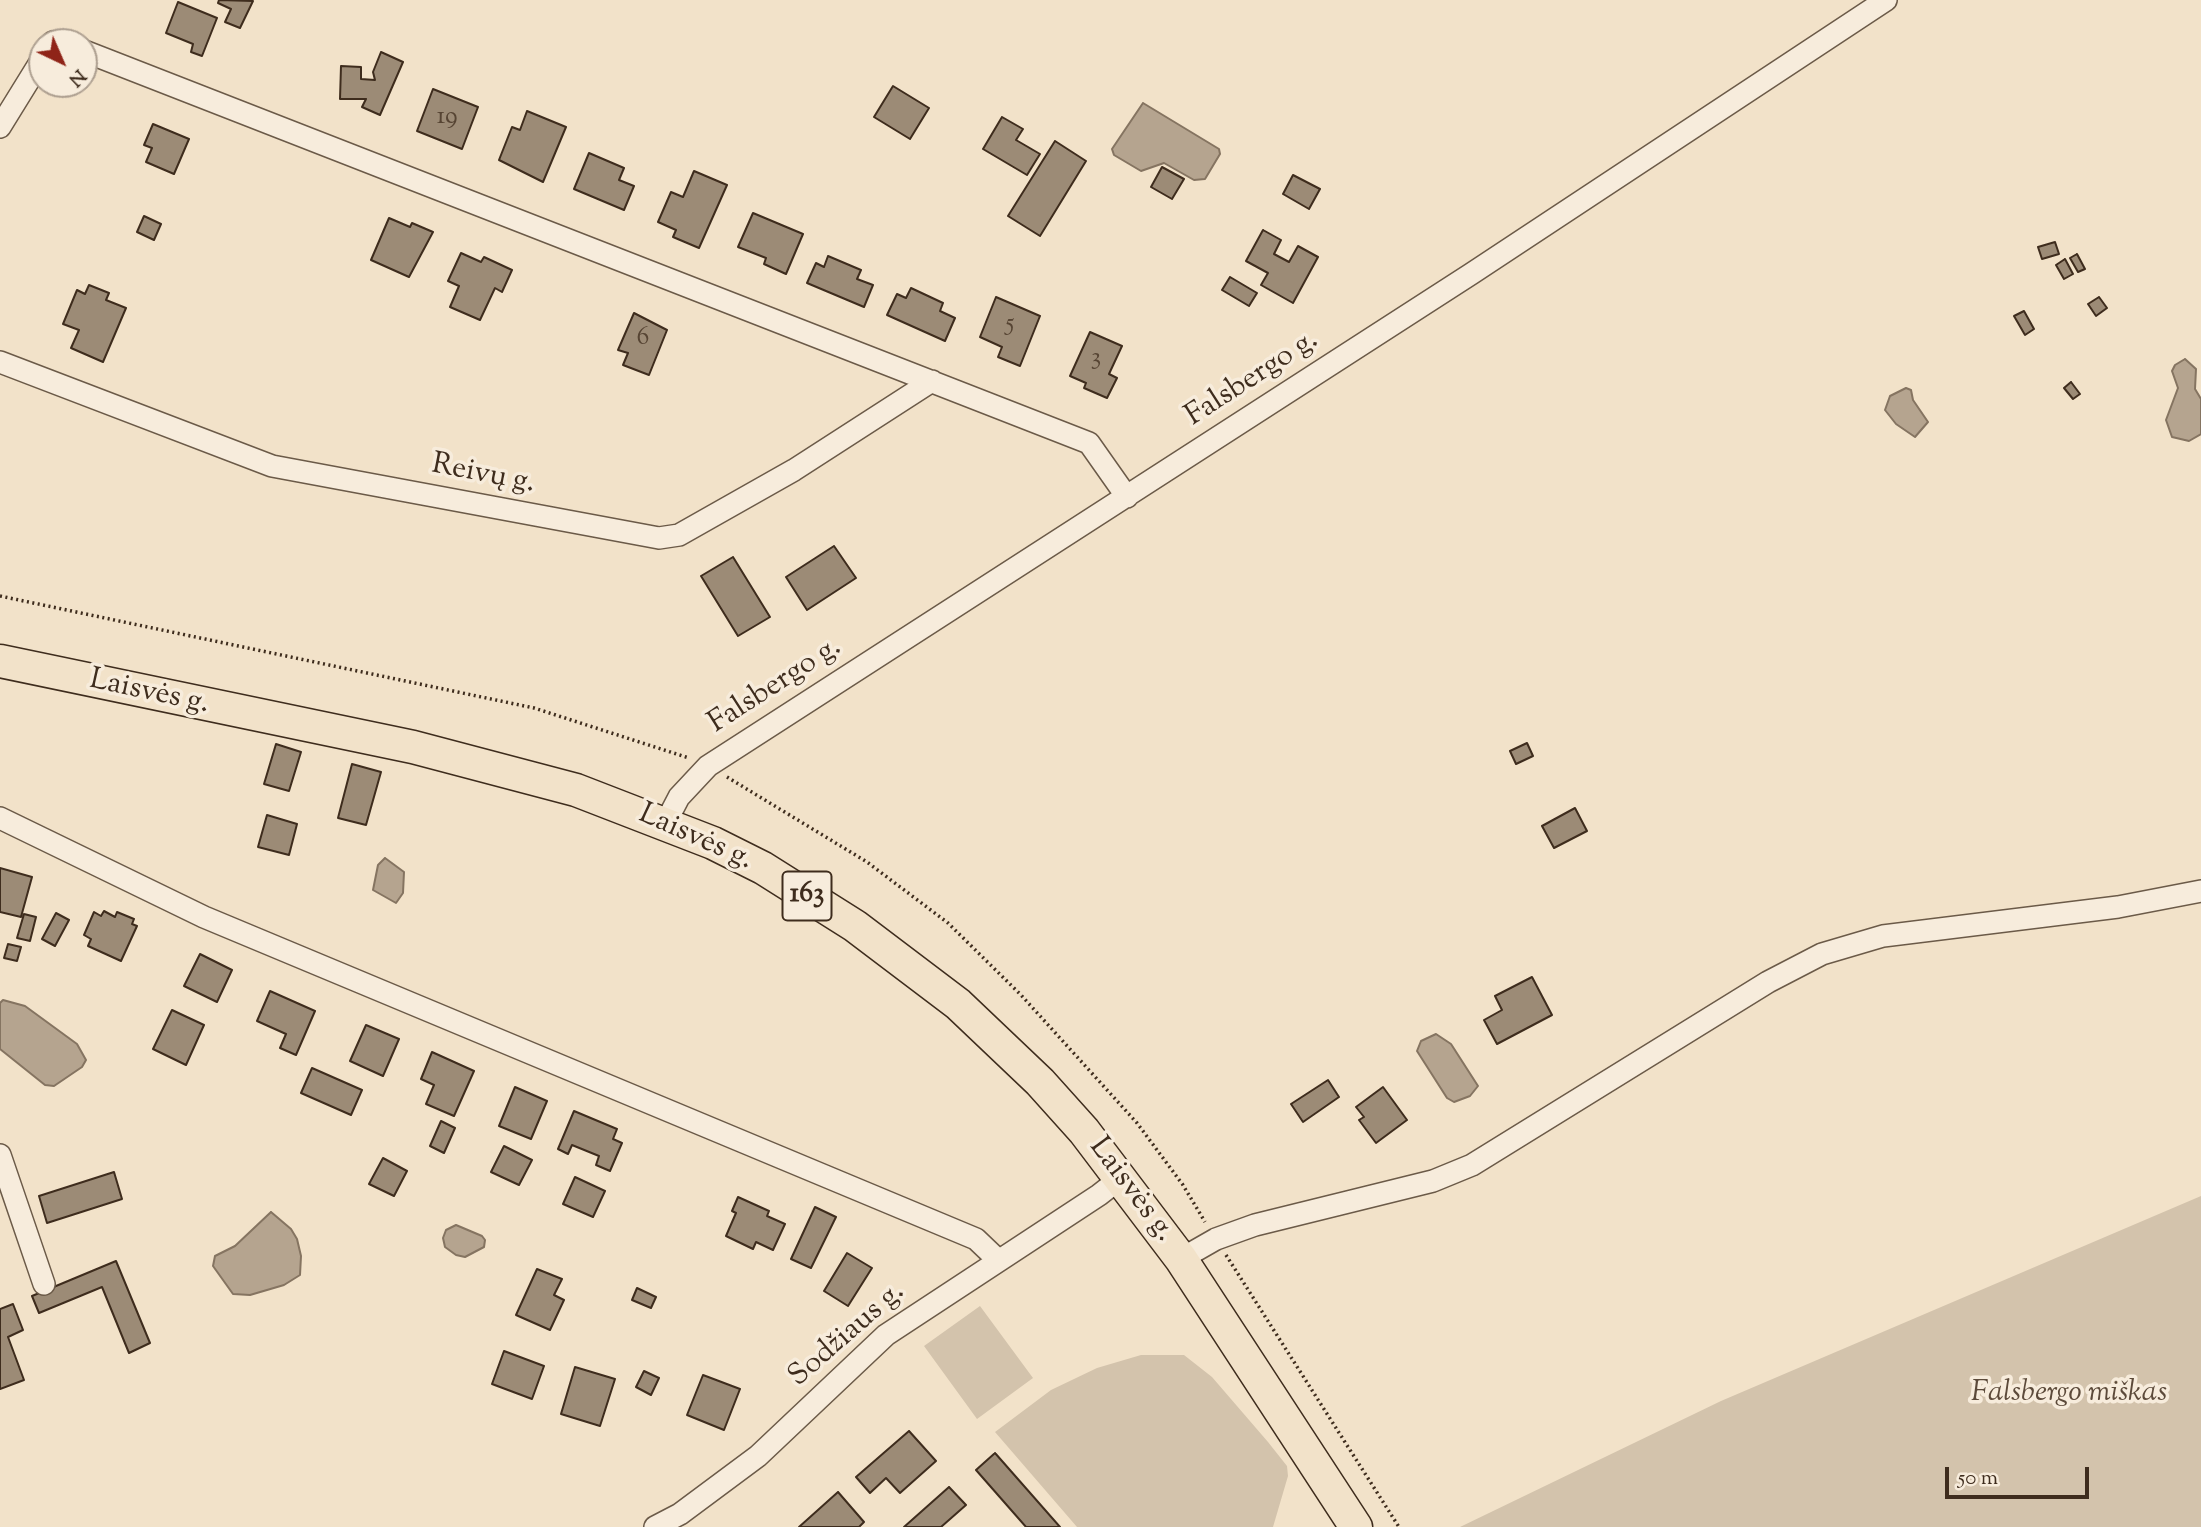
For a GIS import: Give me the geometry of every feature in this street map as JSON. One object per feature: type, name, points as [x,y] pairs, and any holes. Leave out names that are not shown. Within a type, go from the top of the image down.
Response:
[{"type":"main road","name":"Laisvės g.","points":[[0,661],[439,753],[576,790],[666,822],[763,868],[855,926],[958,1004],[1032,1074],[1122,1177],[1181,1259],[1356,1527]]},
{"type":"street","name":"Falsbergo g.","points":[[666,822],[679,797],[708,766],[1128,497],[1886,0]]},
{"type":"street","points":[[98,56],[1089,443],[1128,497]]},
{"type":"street","points":[[0,127],[28,82]]},
{"type":"street","name":"Reivų g.","points":[[0,362],[272,466],[659,538],[679,535],[794,470],[932,381]]},
{"type":"street","points":[[0,818],[204,917],[976,1239],[998,1260]]},
{"type":"street","points":[[1181,1259],[1216,1239],[1255,1225],[1433,1181],[1461,1170],[1768,982],[1822,954],[1883,936],[2118,907],[2201,891]]},
{"type":"street","points":[[0,1155],[44,1284]]},
{"type":"street","name":"Sodžiaus g.","points":[[655,1527],[680,1514],[758,1456],[886,1335],[1088,1203],[1122,1177]]},
{"type":"path","points":[[0,596],[534,708],[708,766],[867,862],[948,923],[1021,995],[1137,1123],[1183,1185],[1399,1527]]},
{"type":"green space","name":"Falsbergo miškas","points":[[2201,1196],[2201,1527],[1460,1527],[1721,1401]]},
{"type":"green space","points":[[980,1306],[1033,1378],[977,1419],[924,1346]]},
{"type":"green space","points":[[1141,1355],[1184,1355],[1212,1377],[1287,1466],[1288,1476],[1273,1527],[1077,1527],[995,1432],[1051,1390],[1097,1368]]},
{"type":"shaded area","points":[[1143,103],[1219,149],[1220,154],[1205,179],[1194,180],[1164,163],[1141,171],[1114,155],[1112,149]]},
{"type":"shaded area","points":[[2185,359],[2196,369],[2195,389],[2201,399],[2201,434],[2189,441],[2172,437],[2166,420],[2178,388],[2172,371],[2175,365]]},
{"type":"shaded area","points":[[1906,388],[1911,390],[1913,400],[1928,422],[1915,437],[1896,424],[1885,410],[1890,396]]},
{"type":"shaded area","points":[[385,858],[404,872],[403,893],[396,903],[373,890],[378,865]]},
{"type":"shaded area","points":[[3,1000],[25,1006],[77,1044],[86,1060],[82,1067],[54,1086],[45,1085],[0,1049],[0,1003]]},
{"type":"shaded area","points":[[1436,1034],[1451,1044],[1478,1086],[1470,1096],[1454,1102],[1447,1098],[1417,1051],[1421,1041]]},
{"type":"shaded area","points":[[271,1212],[291,1229],[297,1239],[301,1256],[300,1275],[284,1285],[250,1295],[233,1294],[213,1266],[215,1256],[235,1246]]},
{"type":"shaded area","points":[[456,1225],[482,1236],[485,1240],[484,1247],[465,1257],[456,1255],[445,1247],[443,1238],[446,1230]]},
{"type":"building","points":[[219,0],[253,1],[240,28],[225,22],[231,9],[218,3]]},
{"type":"building","points":[[178,2],[217,18],[202,56],[191,52],[193,44],[166,33]]},
{"type":"building","points":[[381,52],[403,62],[380,115],[362,107],[366,99],[340,99],[341,66],[361,67],[361,79],[375,80],[373,72]]},
{"type":"building","points":[[893,86],[929,108],[910,139],[874,117]]},
{"type":"building","points":[[433,89],[478,107],[462,149],[417,131]]},
{"type":"building","points":[[527,111],[566,127],[543,182],[499,160],[512,127],[520,130]]},
{"type":"building","points":[[1002,117],[1023,129],[1016,140],[1040,154],[1027,175],[983,149]]},
{"type":"building","points":[[153,124],[189,139],[174,174],[146,162],[152,148],[144,145]]},
{"type":"building","points":[[1055,141],[1086,161],[1040,236],[1008,216]]},
{"type":"building","points":[[589,153],[624,168],[619,180],[634,186],[624,210],[574,189]]},
{"type":"building","points":[[1162,167],[1184,179],[1172,199],[1151,187]]},
{"type":"building","points":[[694,171],[727,185],[699,248],[673,237],[676,230],[658,222],[671,192],[683,197]]},
{"type":"building","points":[[1293,175],[1320,189],[1309,209],[1283,194]]},
{"type":"building","points":[[753,213],[803,234],[786,274],[764,264],[766,258],[738,247]]},
{"type":"building","points":[[144,216],[161,224],[154,240],[137,232]]},
{"type":"building","points":[[389,218],[410,227],[412,223],[433,232],[409,277],[371,260]]},
{"type":"building","points":[[1263,230],[1281,240],[1274,254],[1289,262],[1298,246],[1318,257],[1293,303],[1261,285],[1268,273],[1246,261]]},
{"type":"building","points":[[2055,242],[2059,254],[2042,259],[2038,247]]},
{"type":"building","points":[[461,253],[481,262],[484,257],[512,270],[502,292],[495,288],[480,320],[450,307],[459,286],[448,281]]},
{"type":"building","points":[[2077,254],[2085,269],[2078,272],[2070,258]]},
{"type":"building","points":[[828,256],[861,270],[857,279],[873,285],[864,307],[807,283],[816,263],[824,267]]},
{"type":"building","points":[[2065,259],[2073,274],[2064,279],[2056,265]]},
{"type":"building","points":[[1230,277],[1257,293],[1249,306],[1222,290]]},
{"type":"building","points":[[89,285],[109,293],[106,300],[126,308],[103,362],[71,348],[79,330],[63,324],[77,290],[85,294]]},
{"type":"building","points":[[911,288],[943,303],[940,311],[955,318],[945,341],[887,315],[897,294],[906,298]]},
{"type":"building","points":[[996,297],[1040,316],[1020,366],[998,357],[1002,347],[980,337]]},
{"type":"building","points":[[2099,297],[2107,308],[2096,316],[2088,304]]},
{"type":"building","points":[[2024,311],[2034,329],[2025,335],[2014,316]]},
{"type":"building","points":[[634,313],[667,330],[649,375],[623,365],[628,353],[618,350]]},
{"type":"building","points":[[1090,332],[1122,346],[1109,374],[1117,378],[1107,398],[1084,388],[1086,383],[1070,376]]},
{"type":"building","points":[[2071,382],[2080,394],[2073,399],[2064,388]]},
{"type":"building","points":[[834,546],[856,578],[807,610],[786,577]]},
{"type":"building","points":[[733,557],[770,617],[738,636],[701,576]]},
{"type":"building","points":[[1527,743],[1533,756],[1516,764],[1510,751]]},
{"type":"building","points":[[276,744],[301,752],[289,791],[264,784]]},
{"type":"building","points":[[352,764],[381,772],[366,825],[338,818]]},
{"type":"building","points":[[1575,808],[1587,831],[1554,848],[1542,826]]},
{"type":"building","points":[[267,815],[297,824],[289,855],[258,847]]},
{"type":"building","points":[[0,868],[32,877],[21,917],[0,912]]},
{"type":"building","points":[[104,911],[115,917],[117,912],[134,919],[132,924],[137,926],[121,961],[88,946],[91,939],[84,935],[94,912],[101,916]]},
{"type":"building","points":[[56,913],[69,920],[55,946],[42,939]]},
{"type":"building","points":[[24,914],[36,917],[30,941],[17,938]]},
{"type":"building","points":[[8,944],[21,947],[17,961],[4,958]]},
{"type":"building","points":[[200,954],[232,970],[217,1002],[184,986]]},
{"type":"building","points":[[1532,977],[1552,1015],[1497,1044],[1484,1020],[1502,1010],[1495,996]]},
{"type":"building","points":[[270,991],[315,1011],[296,1055],[280,1048],[286,1034],[257,1021]]},
{"type":"building","points":[[172,1010],[204,1025],[186,1065],[153,1049]]},
{"type":"building","points":[[366,1025],[399,1039],[383,1076],[350,1061]]},
{"type":"building","points":[[432,1052],[474,1071],[454,1116],[426,1104],[434,1085],[421,1079]]},
{"type":"building","points":[[312,1068],[362,1090],[351,1115],[301,1093]]},
{"type":"building","points":[[1328,1080],[1339,1097],[1303,1122],[1291,1104]]},
{"type":"building","points":[[515,1087],[547,1101],[531,1139],[499,1126]]},
{"type":"building","points":[[1383,1087],[1407,1120],[1376,1143],[1359,1120],[1364,1117],[1356,1107]]},
{"type":"building","points":[[574,1111],[617,1129],[613,1139],[622,1143],[610,1171],[596,1165],[599,1156],[572,1145],[568,1154],[558,1149]]},
{"type":"building","points":[[441,1121],[455,1128],[444,1153],[430,1146]]},
{"type":"building","points":[[504,1146],[532,1160],[519,1185],[491,1172]]},
{"type":"building","points":[[383,1158],[407,1171],[394,1196],[369,1184]]},
{"type":"building","points":[[114,1172],[122,1199],[47,1223],[39,1196]]},
{"type":"building","points":[[575,1177],[605,1191],[593,1217],[563,1204]]},
{"type":"building","points":[[738,1197],[769,1211],[767,1216],[785,1224],[773,1250],[756,1242],[753,1249],[726,1236],[736,1213],[732,1211]]},
{"type":"building","points":[[815,1207],[836,1217],[811,1268],[791,1259]]},
{"type":"building","points":[[847,1253],[872,1268],[848,1306],[824,1291]]},
{"type":"building","points":[[116,1261],[150,1343],[129,1353],[102,1287],[39,1313],[32,1296]]},
{"type":"building","points":[[537,1269],[562,1279],[554,1295],[564,1300],[550,1330],[516,1315]]},
{"type":"building","points":[[637,1288],[656,1297],[651,1308],[632,1300]]},
{"type":"building","points":[[13,1304],[23,1330],[8,1337],[24,1380],[0,1389],[0,1309]]},
{"type":"building","points":[[504,1351],[544,1366],[532,1399],[492,1384]]},
{"type":"building","points":[[575,1367],[615,1379],[600,1426],[561,1414]]},
{"type":"building","points":[[644,1371],[659,1378],[651,1395],[636,1387]]},
{"type":"building","points":[[703,1375],[740,1389],[724,1430],[687,1415]]},
{"type":"building","points":[[909,1431],[936,1461],[900,1493],[886,1478],[870,1493],[856,1477]]},
{"type":"building","points":[[995,1453],[1060,1527],[1026,1527],[976,1470]]},
{"type":"building","points":[[949,1487],[966,1505],[941,1527],[904,1527]]},
{"type":"building","points":[[838,1492],[864,1522],[859,1527],[799,1527]]}]
